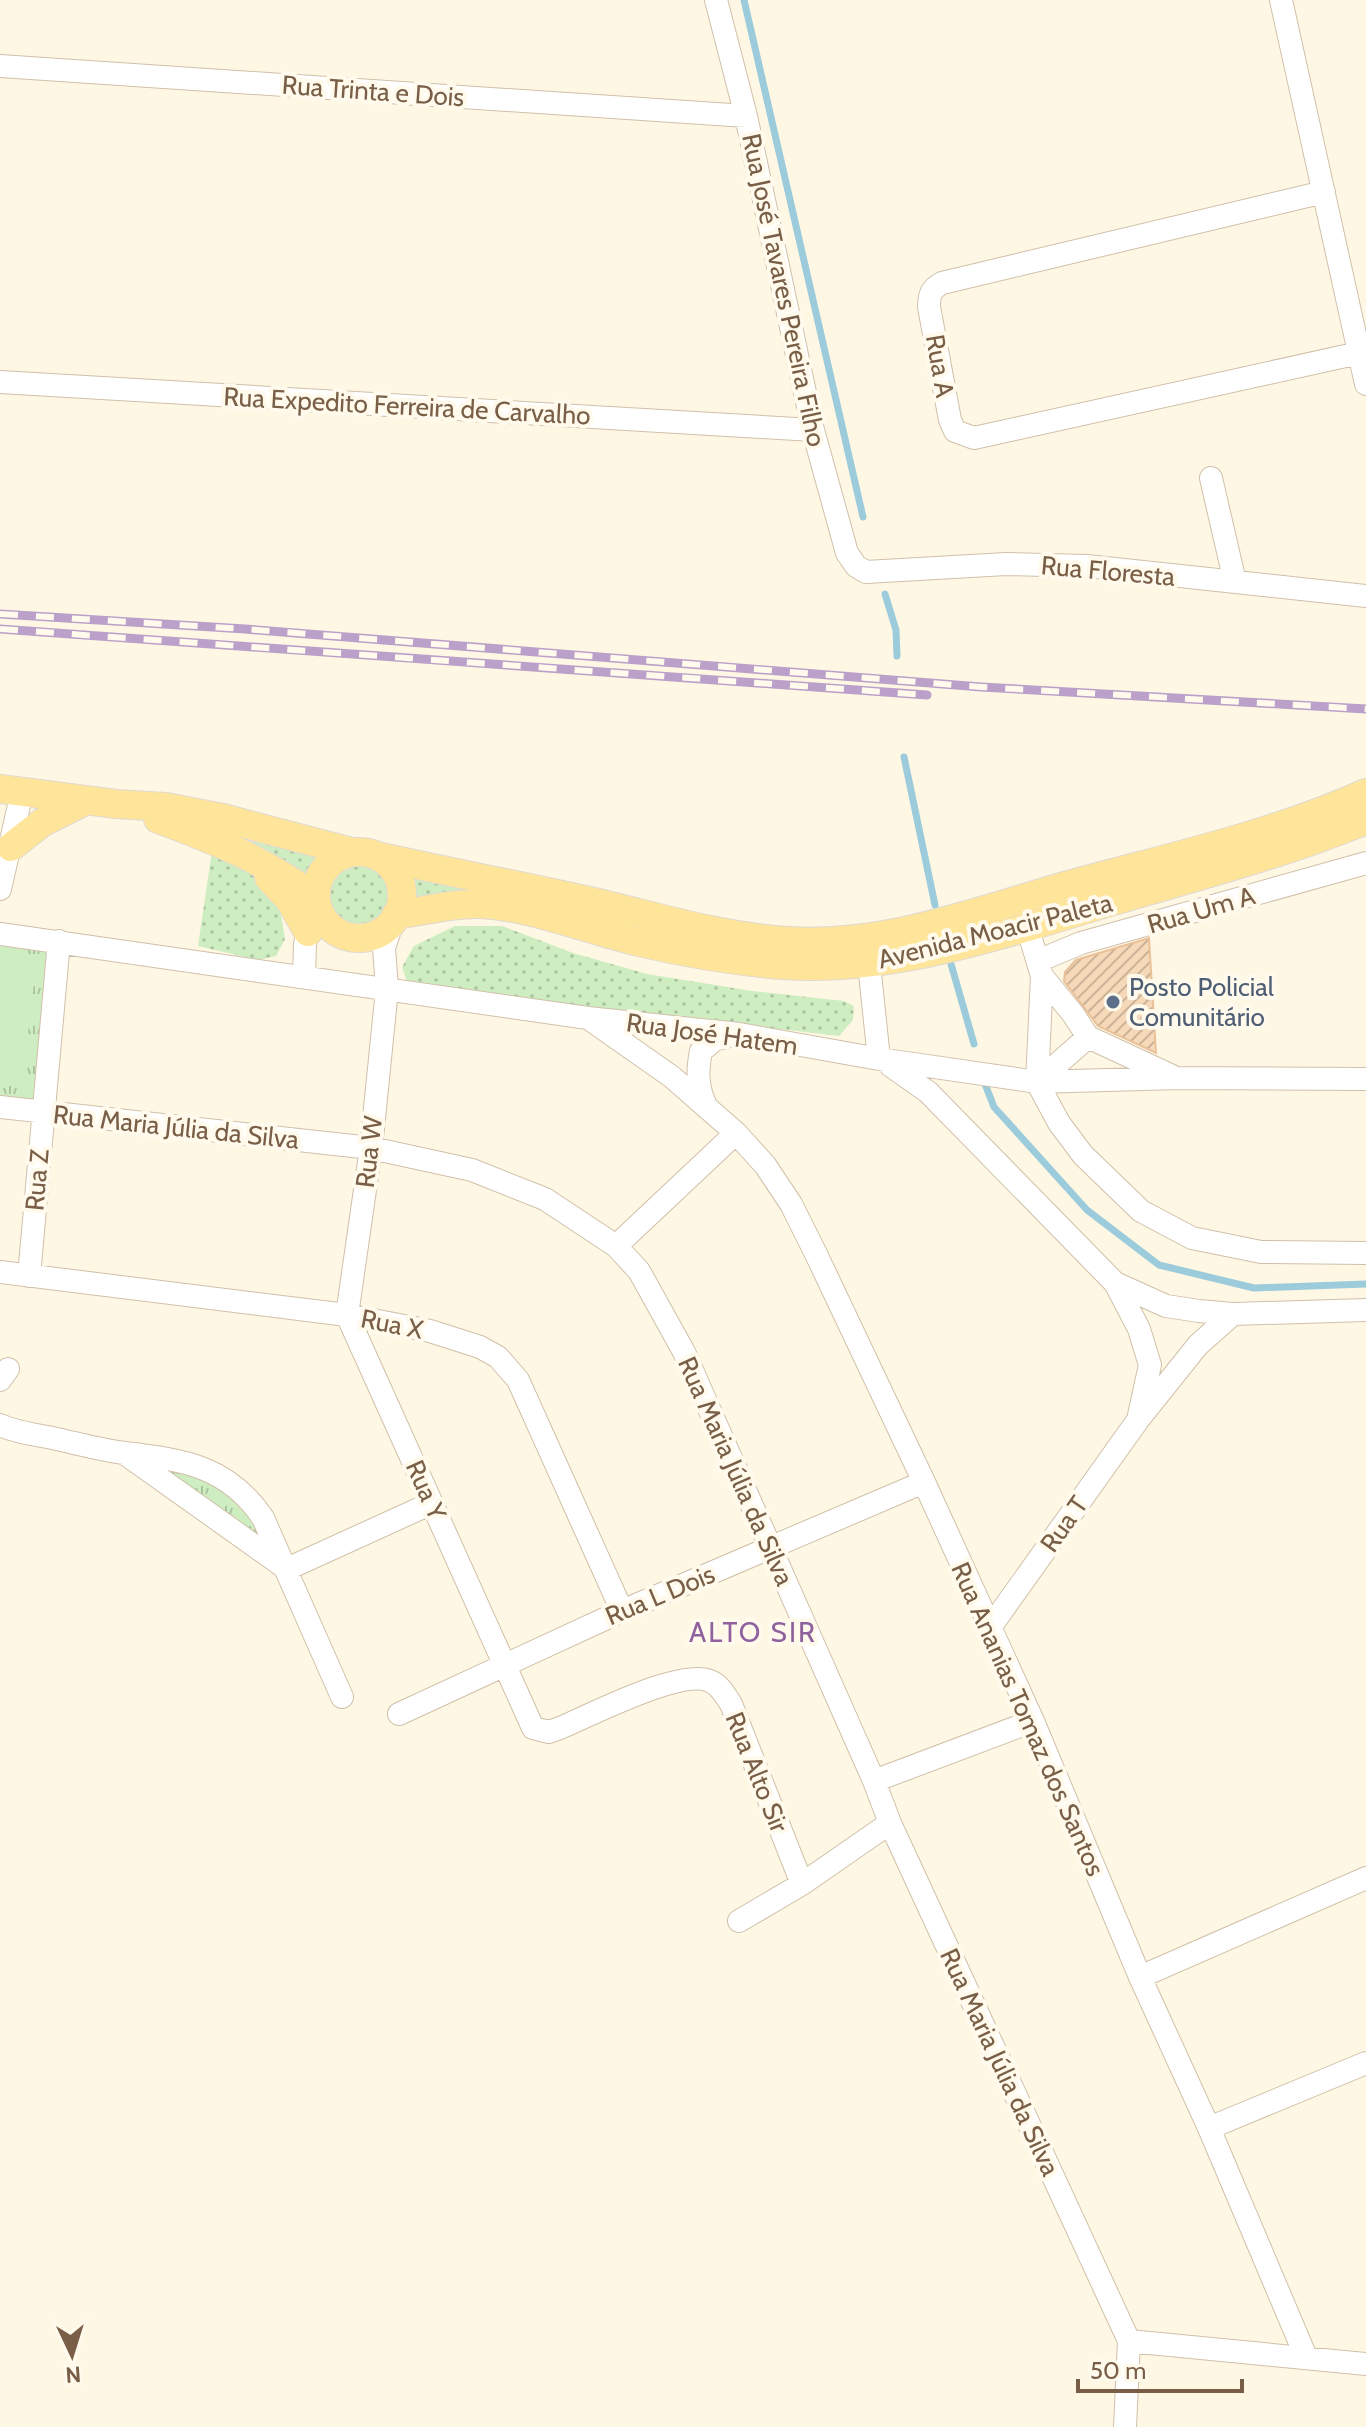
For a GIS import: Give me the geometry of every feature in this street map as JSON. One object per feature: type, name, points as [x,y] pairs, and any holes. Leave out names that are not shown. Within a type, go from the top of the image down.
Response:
[{"type":"main road","name":"Avenida Moacir Paleta","points":[[11,790],[85,801],[166,807],[223,818],[352,852],[610,906],[710,932],[791,941],[865,938],[1073,898],[1277,853],[1366,820]]},
{"type":"main road","name":"Avenida Moacir Paleta","points":[[116,804],[223,843],[276,871],[316,902],[322,917],[331,928],[343,935],[370,937],[383,931],[395,918],[480,904],[528,912],[637,942],[728,960],[787,965],[869,964],[947,949],[1027,926],[1073,898],[1366,793]]},
{"type":"main road","points":[[11,847],[43,822],[85,801]]},
{"type":"main road","points":[[316,902],[321,874],[339,856],[352,852]]},
{"type":"main road","points":[[246,855],[289,899],[307,938]]},
{"type":"main road","points":[[381,857],[398,877],[401,903],[395,918]]},
{"type":"street","name":"Rua José Tavares Pereira Filho","points":[[716,0],[746,116],[813,430],[847,553],[856,566],[866,572]]},
{"type":"street","points":[[1281,0],[1366,384]]},
{"type":"street","name":"Rua Trinta e Dois","points":[[0,66],[746,116]]},
{"type":"street","name":"Rua A","points":[[1324,192],[935,287],[929,296],[929,307],[950,420],[955,431],[974,438],[1359,353]]},
{"type":"street","name":"Rua Expedito Ferreira de Carvalho","points":[[0,382],[813,430]]},
{"type":"street","points":[[1211,478],[1235,582]]},
{"type":"street","name":"Rua Floresta","points":[[866,572],[1006,564],[1087,566],[1361,598]]},
{"type":"street","points":[[0,889],[11,847],[11,790]]},
{"type":"street","name":"Rua Um A","points":[[1040,968],[1081,943],[1366,863]]},
{"type":"street","points":[[304,976],[307,938],[316,902]]},
{"type":"street","points":[[387,989],[383,960],[395,918]]},
{"type":"street","points":[[1027,926],[1040,968],[1088,1037],[1037,1082]]},
{"type":"street","name":"Rua José Hatem","points":[[0,934],[588,1018],[739,1034],[879,1059],[1037,1082],[1177,1078],[1366,1079]]},
{"type":"street","points":[[258,972],[284,966],[307,938]]},
{"type":"street","name":"Rua Z","points":[[29,1276],[59,941]]},
{"type":"street","points":[[869,964],[879,1059],[928,1092],[1115,1283],[1166,1306],[1233,1314],[1366,1310]]},
{"type":"street","points":[[1040,968],[1037,1082],[1059,1123],[1083,1155],[1141,1211],[1192,1238],[1261,1252],[1366,1253]]},
{"type":"street","name":"Rua W","points":[[347,1315],[371,1148],[387,989]]},
{"type":"street","name":"Rua Ananias Tomaz dos Santos","points":[[588,1018],[672,1077],[736,1133],[765,1165],[791,1204],[924,1482],[1033,1721],[1140,1977],[1209,2128],[1306,2357]]},
{"type":"street","points":[[706,1107],[700,1093],[697,1071],[701,1051],[714,1040],[739,1034]]},
{"type":"street","name":"Rua José Hatem","points":[[1088,1037],[1177,1078]]},
{"type":"street","name":"Rua Maria Júlia da Silva","points":[[0,1107],[371,1148],[472,1170],[545,1199],[616,1246],[639,1271],[684,1352],[890,1823],[1129,2341],[1125,2427]]},
{"type":"street","points":[[616,1246],[736,1133]]},
{"type":"street","name":"Rua X","points":[[0,1272],[347,1315],[430,1331],[466,1342],[498,1357],[518,1380],[530,1402],[622,1611]]},
{"type":"street","name":"Rua T","points":[[1115,1283],[1139,1329],[1150,1365],[1138,1420]]},
{"type":"street","name":"Rua T","points":[[989,1629],[1138,1420],[1198,1345],[1233,1314]]},
{"type":"street","name":"Rua Y","points":[[347,1315],[505,1666]]},
{"type":"street","points":[[0,1425],[123,1453],[162,1456],[194,1463],[228,1480],[250,1499],[263,1518],[342,1697]]},
{"type":"street","points":[[123,1453],[287,1569]]},
{"type":"street","name":"Rua L Dois","points":[[399,1714],[622,1611],[924,1482]]},
{"type":"street","points":[[287,1569],[432,1503]]},
{"type":"street","name":"Rua Alto Sir","points":[[505,1666],[533,1728],[549,1732],[665,1684],[706,1679],[718,1685],[731,1704],[802,1884]]},
{"type":"street","points":[[874,1781],[1033,1721]]},
{"type":"street","points":[[739,1921],[802,1884],[890,1823]]},
{"type":"street","points":[[1140,1977],[1366,1878]]},
{"type":"street","points":[[1209,2128],[1363,2071]]},
{"type":"street","points":[[1129,2341],[1366,2364]]},
{"type":"green space","points":[[226,837],[316,853],[307,879]]},
{"type":"green space","points":[[212,851],[248,870],[279,904],[285,939],[276,956],[258,960],[198,946]]},
{"type":"green space","points":[[365,860],[384,870],[392,882],[392,910],[384,922],[372,930],[351,932],[332,922],[324,910],[322,889],[332,870],[344,862]]},
{"type":"green space","points":[[415,876],[471,889],[417,906]]},
{"type":"green space","points":[[455,926],[502,926],[573,953],[647,974],[752,991],[844,1001],[854,1006],[853,1020],[839,1036],[408,985],[402,967],[414,946]]},
{"type":"green space","points":[[0,934],[59,941],[42,1112],[0,1107]]},
{"type":"green space","points":[[0,963],[36,967],[25,1057],[0,1054]]},
{"type":"green space","points":[[153,1460],[225,1483],[277,1555]]},
{"type":"building","name":"Posto Policial Comunitário","points":[[1149,938],[1156,1053],[1098,1026],[1064,981],[1065,972],[1076,960]]},
{"type":"waterway","points":[[744,0],[863,517]]},
{"type":"waterway","points":[[885,594],[896,630],[897,656]]},
{"type":"waterway","points":[[904,757],[935,905]]},
{"type":"waterway","points":[[951,964],[974,1044]]},
{"type":"waterway","points":[[985,1084],[994,1107],[1087,1210],[1159,1265],[1254,1288],[1366,1284]]},
{"type":"railway","points":[[0,614],[245,629],[981,687],[1366,709]]},
{"type":"railway","points":[[0,629],[927,695]]},
{"type":"place","name":"Posto Policial Comunitário","points":[[1113,1002]]},
{"type":"district","name":"ALTO SIR","points":[[753,1632]]}]
